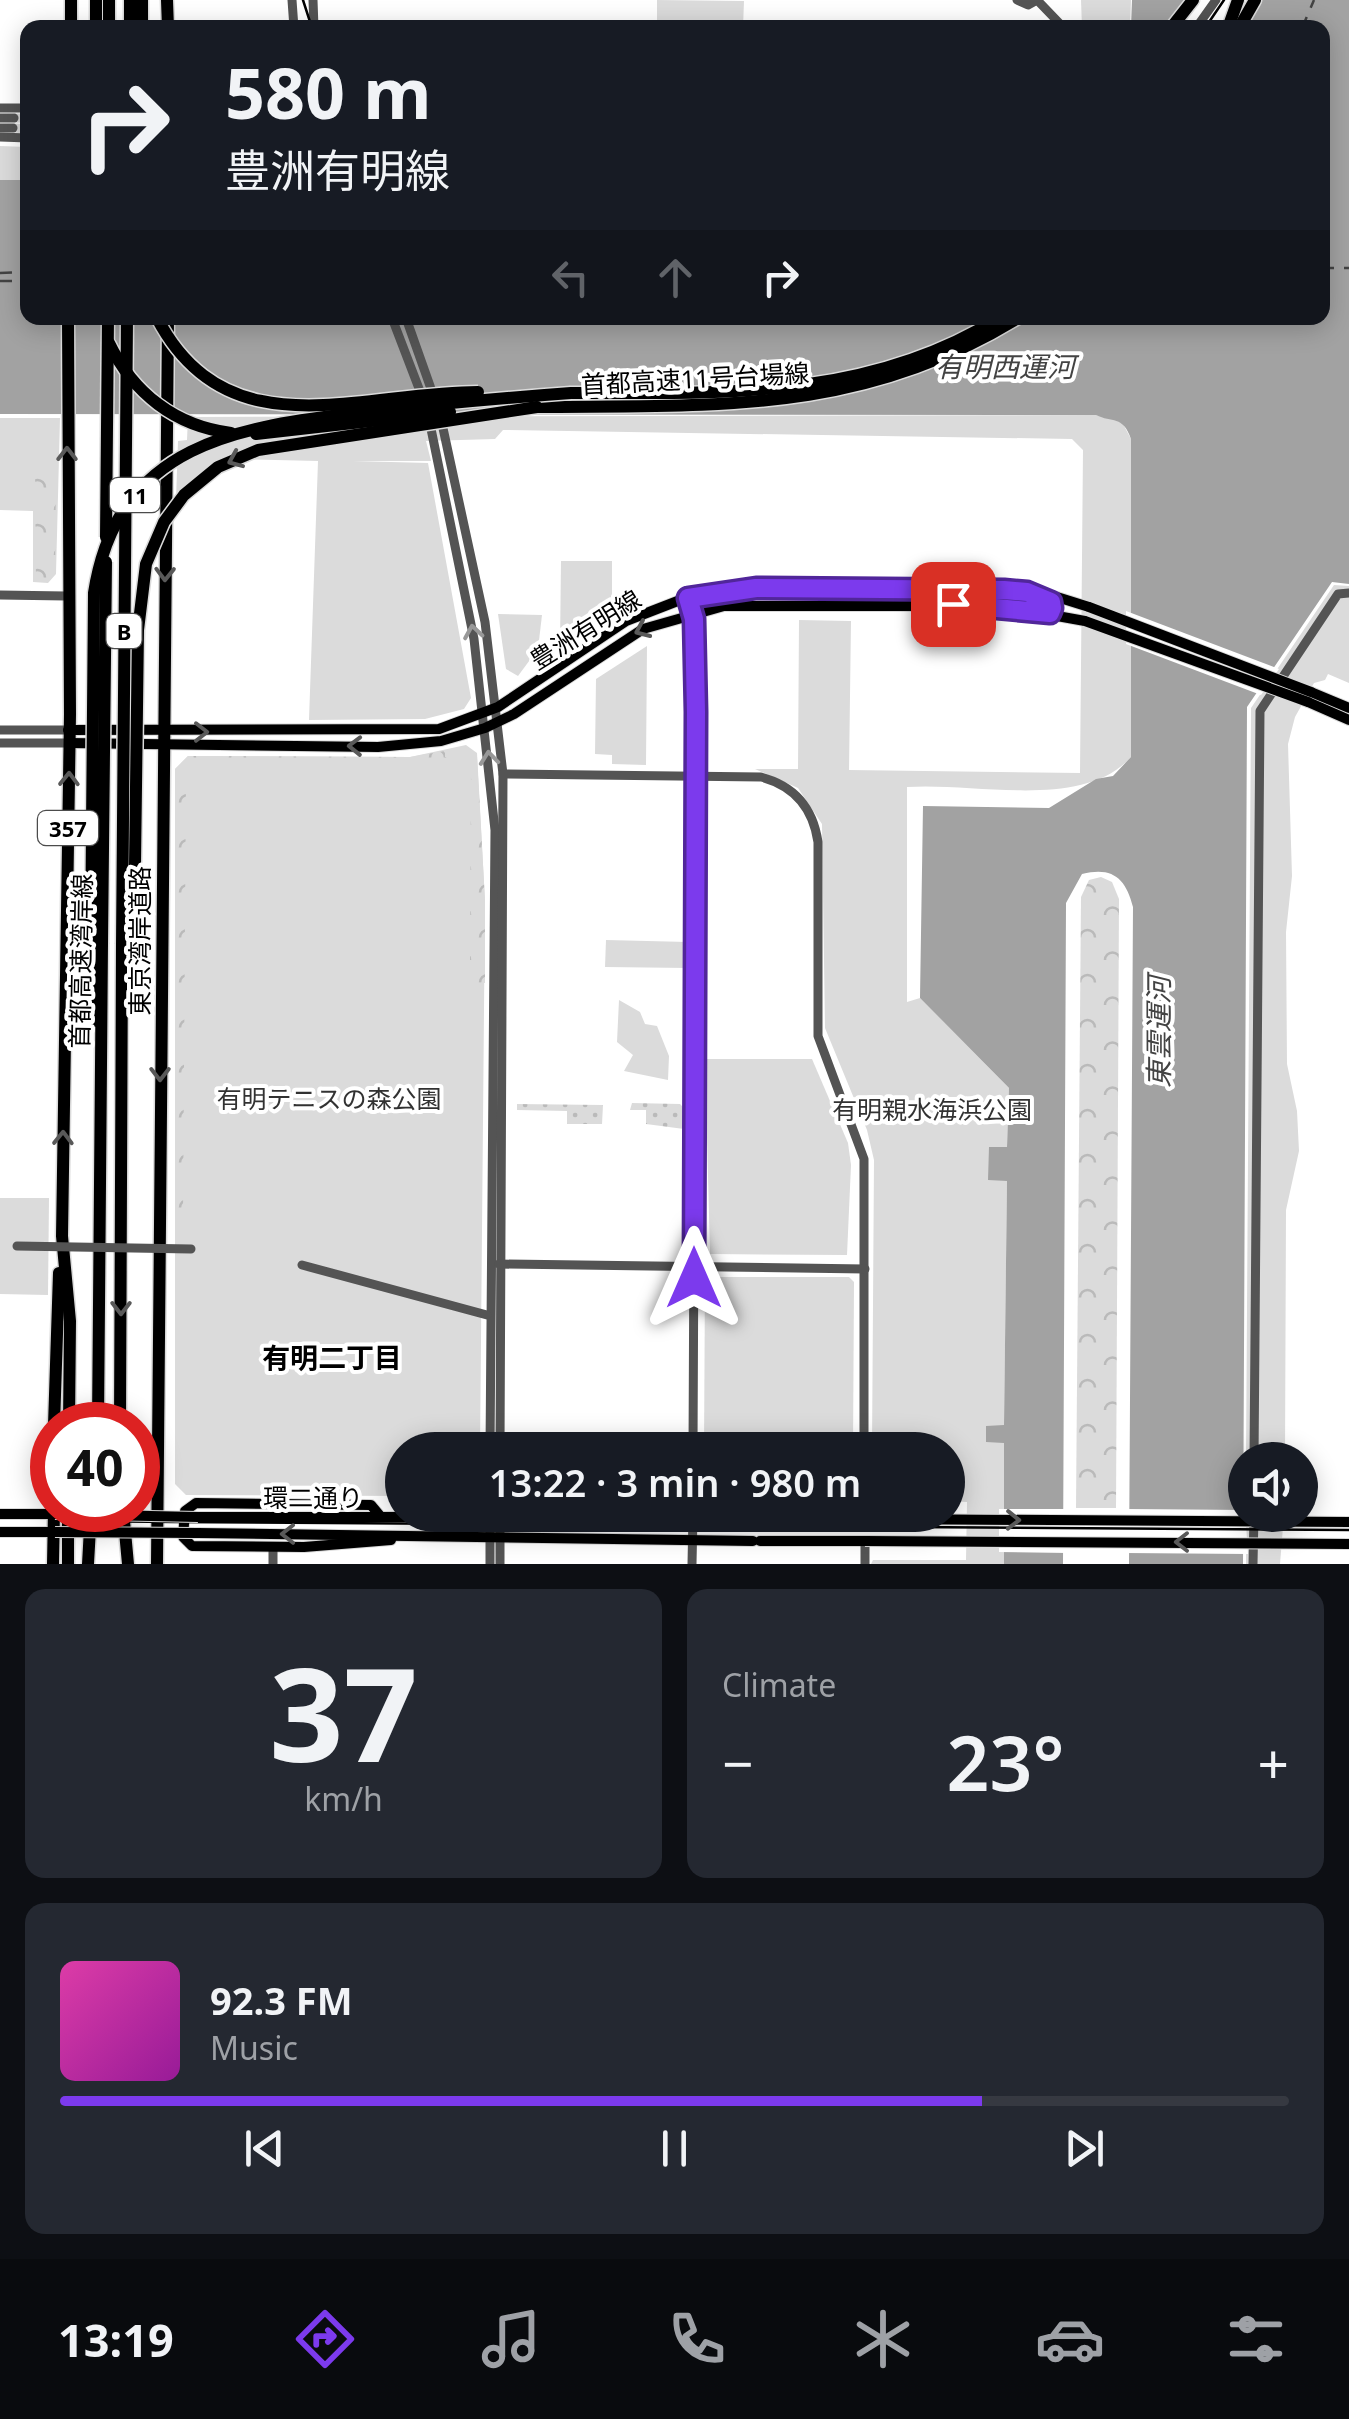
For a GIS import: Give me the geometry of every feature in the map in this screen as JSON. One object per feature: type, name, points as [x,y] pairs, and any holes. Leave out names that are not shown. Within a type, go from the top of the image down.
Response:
[{"type":"highway","points":[[1177,20],[1193,0]]},
{"type":"highway","name":"357","points":[[54,1402],[62,1236],[69,737],[68,325]]},
{"type":"highway","name":"首都高速湾岸線","points":[[97,944],[104,325]]},
{"type":"highway","name":"11","points":[[106,325],[114,354],[136,386],[175,416],[221,432],[276,434],[440,412],[537,407]]},
{"type":"highway","name":"首都高速湾岸線","points":[[120,1402],[121,1036],[128,944],[127,325]]},
{"type":"highway","name":"11","points":[[161,325],[177,351],[196,370],[230,392],[268,404],[315,407],[454,392],[572,393]]},
{"type":"highway","name":"東京湾岸道路","points":[[157,1564],[168,325]]},
{"type":"highway","name":"首都高速11号台場線","points":[[572,393],[752,392],[812,386],[905,363],[984,325]]},
{"type":"highway","name":"首都高速11号台場線","points":[[537,407],[751,402],[826,394],[920,368],[1004,325]]},
{"type":"highway","name":"11","points":[[96,1402],[100,1154],[94,592],[107,538],[136,493],[184,453],[244,430],[437,404],[572,393]]},
{"type":"highway","name":"11","points":[[128,944],[139,612],[151,550],[173,508],[205,476],[258,450],[537,407]]},
{"type":"highway","points":[[159,1198],[167,1316],[165,1564]]},
{"type":"highway","name":"357","points":[[62,1236],[70,1321],[69,1402]]},
{"type":"highway","points":[[54,1532],[62,1560]]},
{"type":"highway","points":[[60,1532],[62,1560]]},
{"type":"highway","points":[[88,1564],[92,1532]]},
{"type":"highway","points":[[95,1532],[97,1564]]},
{"type":"highway","points":[[119,1564],[120,1532]]},
{"type":"highway","points":[[124,1532],[128,1564]]},
{"type":"main road","name":"豊洲有明線","points":[[163,738],[420,731],[498,707],[626,621],[688,598],[756,588],[1027,592],[1089,607],[1349,708]]},
{"type":"main road","points":[[1027,592],[1051,602],[1050,613]]},
{"type":"main road","name":"豊洲有明線","points":[[69,737],[419,745],[485,728],[623,639],[692,612],[796,603],[1001,606],[1050,613],[1084,621],[1349,720]]},
{"type":"main road","points":[[381,1517],[371,1505],[196,1504],[184,1511],[183,1537],[192,1546],[273,1547],[362,1545],[412,1537]]},
{"type":"main road","points":[[0,1514],[30,1513]]},
{"type":"main road","name":"環二通り","points":[[160,1516],[385,1517]]},
{"type":"main road","name":"環二通り","points":[[965,1520],[1349,1522]]},
{"type":"main road","points":[[0,1532],[30,1532]]},
{"type":"main road","name":"環二通り","points":[[54,1532],[692,1541],[1349,1544]]},
{"type":"street","points":[[1017,0],[1028,5],[1037,0],[1056,20]]},
{"type":"street","points":[[0,118],[13,123],[0,128]]},
{"type":"street","points":[[395,325],[421,392],[439,457],[474,639],[496,853],[490,1432]]},
{"type":"street","points":[[409,325],[426,366],[451,456],[498,707],[503,774],[500,1432]]},
{"type":"street","points":[[1254,1442],[1260,711],[1338,594],[1349,593]]},
{"type":"street","points":[[0,595],[66,596]]},
{"type":"street","points":[[688,598],[692,612],[696,775],[693,1432]]},
{"type":"street","points":[[0,730],[69,737]]},
{"type":"street","points":[[0,744],[69,737]]},
{"type":"street","points":[[503,774],[696,775],[775,781],[796,794],[816,825],[816,1020],[822,1053],[855,1124],[864,1159],[864,1432]]},
{"type":"street","points":[[17,1246],[191,1249]]},
{"type":"street","points":[[302,1265],[487,1315]]},
{"type":"street","points":[[491,1265],[865,1269]]},
{"type":"street","points":[[494,1532],[500,1564]]},
{"type":"street","points":[[490,1564],[496,1532]]},
{"type":"street","points":[[692,1532],[692,1564]]},
{"type":"street","points":[[1253,1564],[1254,1532]]},
{"type":"street","points":[[865,1564],[866,1542]]},
{"type":"street","points":[[273,1547],[273,1564]]},
{"type":"green space","points":[[657,0],[744,1],[743,20],[657,20]]},
{"type":"green space","points":[[1081,0],[1131,0],[1130,20],[1082,20]]},
{"type":"green space","points":[[0,146],[20,147],[20,181],[0,181]]},
{"type":"green space","name":"有明親水海浜公園","points":[[1096,415],[1121,420],[1131,439],[1131,757],[1110,774],[1057,789],[907,787],[907,1002],[920,998],[1009,1088],[1007,1148],[989,1148],[1007,1181],[1004,1426],[986,1427],[986,1442],[1004,1442],[1004,1564],[871,1564],[873,1560],[966,1560],[965,1432],[872,1432],[874,1160],[867,1130],[825,1028],[822,824],[798,788],[755,769],[798,769],[799,620],[851,621],[849,770],[1080,773],[1083,450],[1072,439],[503,430],[495,439],[426,441],[431,461],[353,461],[428,463],[471,698],[464,709],[425,719],[309,720],[318,461],[227,459],[176,500],[178,441],[187,440],[188,417]]},
{"type":"green space","points":[[0,418],[60,418],[56,574],[48,583],[33,582],[33,511],[0,510]]},
{"type":"green space","points":[[35,464],[56,466],[55,574],[48,582],[36,582]]},
{"type":"green space","points":[[561,561],[612,561],[612,611],[560,645]]},
{"type":"green space","points":[[1334,585],[1349,586],[1349,683],[1328,674],[1325,680],[1314,683],[1295,717],[1288,744],[1292,876],[1286,932],[1287,1064],[1297,1111],[1299,1151],[1286,1210],[1285,1442],[1246,1442],[1251,708]]},
{"type":"green space","points":[[498,614],[542,615],[538,649],[518,676],[506,669]]},
{"type":"green space","points":[[647,646],[646,765],[612,764],[612,755],[595,754],[596,679]]},
{"type":"green space","name":"有明テニスの森公園","points":[[466,745],[477,753],[485,901],[480,1432],[385,1432],[385,1496],[186,1495],[175,1484],[175,769],[188,756],[410,757]]},
{"type":"green space","points":[[445,751],[445,757],[477,757],[485,983],[470,982],[471,774],[465,768],[197,767],[186,777],[183,1214],[175,1213],[175,769],[188,756],[410,757]]},
{"type":"green space","points":[[1101,877],[1112,882],[1119,899],[1116,1508],[1076,1508],[1081,897],[1089,880]]},
{"type":"green space","points":[[606,940],[688,942],[688,968],[605,967]]},
{"type":"green space","points":[[619,1000],[640,1012],[645,1024],[657,1026],[669,1056],[668,1080],[624,1071],[633,1055],[617,1042]]},
{"type":"green space","points":[[705,1059],[812,1059],[848,1143],[851,1165],[847,1255],[710,1254]]},
{"type":"green space","points":[[632,1103],[680,1104],[685,1109],[684,1129],[646,1124],[646,1110],[630,1110]]},
{"type":"green space","points":[[517,1104],[603,1105],[602,1124],[567,1124],[567,1111],[517,1110]]},
{"type":"green space","points":[[0,1198],[49,1198],[48,1295],[0,1294]]},
{"type":"green space","points":[[705,1277],[849,1277],[854,1282],[853,1432],[704,1432]]},
{"type":"green space","points":[[1246,1532],[1283,1532],[1280,1564],[1246,1564]]},
{"type":"water","points":[[1132,0],[1349,0],[1349,584],[1332,582],[1247,707],[1244,1442],[1228,1442],[1228,1532],[1243,1532],[1243,1564],[1129,1564],[1133,907],[1122,882],[1110,874],[1093,872],[1082,874],[1066,903],[1063,1564],[1004,1564],[1004,1443],[986,1442],[986,1426],[1004,1425],[1007,1181],[988,1180],[989,1147],[1007,1147],[1009,1088],[920,998],[923,806],[1049,808],[1096,779],[1113,776],[1131,757],[1131,439],[1124,426],[1096,415],[0,414],[0,180],[20,180],[20,325],[1330,325],[1330,20],[1131,20]]},
{"type":"pier","points":[[1188,0],[1261,0],[1250,20],[1171,20]]},
{"type":"pier","points":[[1126,611],[1279,669],[1261,695],[1126,644]]},
{"type":"pier","points":[[999,1509],[1068,1509],[1068,1553],[999,1552]]},
{"type":"pier","points":[[1125,1509],[1228,1510],[1228,1532],[1246,1532],[1248,1554],[1125,1553]]},
{"type":"ferry route","points":[[1305,20],[1314,0]]},
{"type":"ferry route","points":[[1330,268],[1349,268]]},
{"type":"ferry route","points":[[0,273],[20,272]]},
{"type":"ferry route","points":[[0,281],[20,281]]},
{"type":"tunnel","points":[[14,118],[20,118]]},
{"type":"tunnel","points":[[13,128],[20,128]]},
{"type":"tram line","points":[[303,0],[309,20]]},
{"type":"tram line","points":[[1210,20],[1224,0]]},
{"type":"tram line","points":[[0,1512],[80,1521],[1349,1530]]},
{"type":"tram line","points":[[0,1535],[32,1532]]},
{"type":"district","name":"有明二丁目","points":[[332,1357]]},
{"type":"route","points":[[694,1278],[696,712],[694,619],[688,598],[756,588],[1004,590],[1027,592],[1051,602],[1052,608],[1050,613],[953,604]]},
{"type":"water label","name":"有明西運河","points":[[1005,366]]},
{"type":"water label","name":"東雲運河","points":[[1158,1032]]}]
